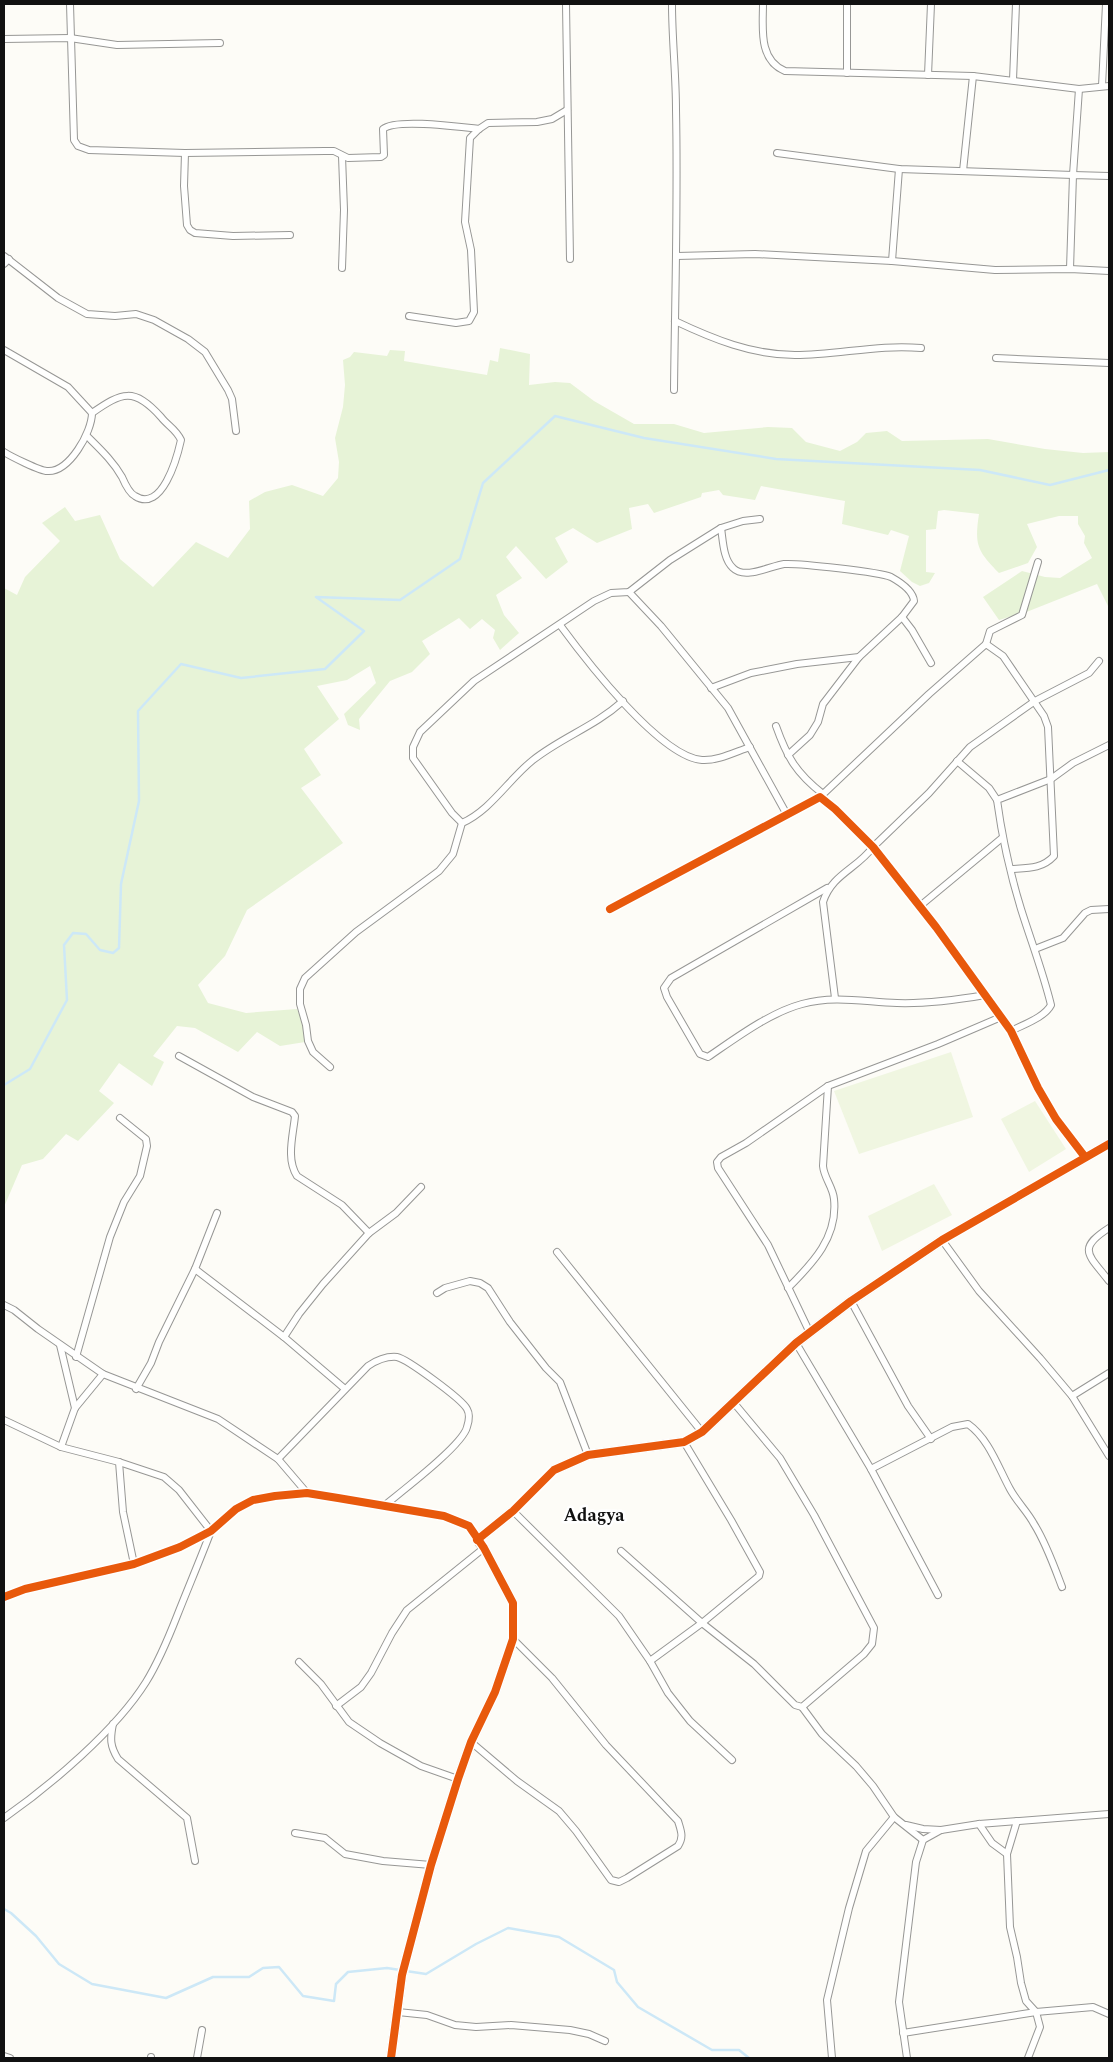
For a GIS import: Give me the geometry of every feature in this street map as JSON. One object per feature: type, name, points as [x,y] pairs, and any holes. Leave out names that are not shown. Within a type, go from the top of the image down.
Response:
[{"type":"street","points":[[70,4],[74,140],[78,146],[89,150],[185,153],[334,151],[348,158],[384,155],[383,128],[387,125],[414,123],[479,128]]},
{"type":"street","points":[[566,4],[570,259]]},
{"type":"street","points":[[672,4],[672,46],[676,107],[677,256],[674,390]]},
{"type":"street","points":[[763,4],[763,43],[769,58],[775,65],[785,71],[972,76],[1079,89],[1106,86],[1106,4]]},
{"type":"street","points":[[847,4],[847,73]]},
{"type":"street","points":[[928,75],[931,4]]},
{"type":"street","points":[[1013,80],[1016,4]]},
{"type":"street","points":[[4,39],[70,38],[117,45],[220,43]]},
{"type":"street","points":[[963,171],[972,76]]},
{"type":"street","points":[[1070,269],[1079,89]]},
{"type":"street","points":[[409,316],[456,322],[469,321],[474,312],[471,250],[466,222],[466,185],[470,138],[479,128],[488,123],[537,122],[552,119],[567,110]]},
{"type":"street","points":[[185,153],[184,186],[187,225],[190,230],[195,233],[233,236],[290,235]]},
{"type":"street","points":[[777,153],[900,169],[1109,176]]},
{"type":"street","points":[[342,156],[344,210],[342,268]]},
{"type":"street","points":[[892,261],[900,169]]},
{"type":"street","points":[[677,256],[756,254],[892,261],[995,270],[1070,269],[1109,271]]},
{"type":"street","points":[[4,264],[6,257],[58,298],[87,314],[115,316],[136,314],[154,320],[188,339],[205,352],[228,390],[232,399],[236,431]]},
{"type":"street","points":[[675,321],[710,338],[752,351],[796,355],[894,347],[921,348]]},
{"type":"street","points":[[4,350],[68,387],[92,413],[92,423],[87,436],[73,455],[59,469],[46,472],[4,452]]},
{"type":"street","points":[[996,358],[1109,363]]},
{"type":"street","points":[[87,436],[115,465],[133,496],[151,499],[159,495],[173,466],[181,440],[177,431],[144,400],[133,396],[113,398],[92,413]]},
{"type":"street","points":[[462,823],[437,793],[413,758],[413,747],[420,732],[474,682],[594,601],[611,593],[629,592],[670,560],[721,528],[743,521],[760,519]]},
{"type":"street","points":[[721,528],[728,561],[733,568],[742,573],[785,564],[889,576],[913,595],[914,601],[902,617],[859,657],[823,704],[818,722],[810,735],[788,754]]},
{"type":"street","points":[[610,909],[821,795],[929,694],[986,644],[990,631],[1022,615],[1038,562]]},
{"type":"street","points":[[629,592],[662,626],[728,708],[786,813]]},
{"type":"street","points":[[902,617],[912,630],[931,663]]},
{"type":"street","points":[[560,625],[586,659],[623,701],[660,739],[672,748],[700,760],[713,760],[750,747]]},
{"type":"street","points":[[986,644],[1003,656],[1035,701],[1048,727],[1054,856],[1048,863],[1039,867],[1011,870]]},
{"type":"street","points":[[711,688],[751,673],[797,664],[859,657]]},
{"type":"street","points":[[985,995],[898,1003],[835,998],[801,1004],[754,1026],[708,1057],[700,1054],[693,1044],[664,988],[671,978],[827,888],[868,855],[929,793],[970,747],[1035,701],[1089,673],[1099,661]]},
{"type":"street","points":[[330,1067],[313,1052],[308,1041],[300,1004],[300,990],[305,978],[356,932],[439,870],[453,854],[462,823],[479,813],[531,762],[552,746],[599,721],[623,701]]},
{"type":"street","points":[[776,726],[794,767],[874,847],[920,906],[1001,1017],[1011,1031],[1038,1088],[1056,1119],[1085,1157]]},
{"type":"street","points":[[997,800],[1050,779],[1073,763],[1109,744]]},
{"type":"street","points":[[957,761],[984,784],[997,800],[1002,838],[1051,1005],[1048,1010],[1011,1031]]},
{"type":"street","points":[[920,906],[1002,838]]},
{"type":"street","points":[[827,888],[823,902],[835,998]]},
{"type":"street","points":[[1035,949],[1063,938],[1085,912],[1109,909]]},
{"type":"street","points":[[810,1333],[768,1245],[718,1168],[717,1162],[721,1157],[746,1143],[828,1086],[938,1044],[1001,1017]]},
{"type":"street","points":[[179,1056],[253,1097],[292,1112],[294,1116],[290,1155],[292,1169],[297,1176],[342,1205],[369,1233]]},
{"type":"street","points":[[788,1288],[814,1262],[833,1228],[834,1197],[824,1174],[823,1166],[828,1086]]},
{"type":"street","points":[[76,1357],[110,1237],[124,1202],[140,1176],[147,1146],[146,1139],[120,1118]]},
{"type":"street","points":[[477,1540],[513,1511],[554,1470],[588,1455],[684,1442],[702,1432],[796,1343],[852,1301],[942,1240],[1109,1144]]},
{"type":"street","points":[[284,1337],[298,1314],[369,1233],[396,1213],[421,1187]]},
{"type":"street","points":[[136,1389],[151,1363],[167,1324],[196,1269],[216,1213]]},
{"type":"street","points":[[1109,1228],[1093,1238],[1089,1245],[1089,1251],[1109,1281]]},
{"type":"street","points":[[942,1240],[979,1291],[1072,1396],[1109,1456]]},
{"type":"street","points":[[556,1252],[702,1432]]},
{"type":"street","points":[[196,1269],[284,1337],[346,1389]]},
{"type":"street","points":[[437,1293],[445,1288],[470,1281],[480,1283],[488,1288],[510,1322],[546,1368],[560,1382],[588,1455]]},
{"type":"street","points":[[852,1301],[908,1406],[931,1439]]},
{"type":"street","points":[[4,1305],[14,1310],[76,1357],[103,1374],[136,1389],[218,1419],[278,1459],[307,1493]]},
{"type":"street","points":[[796,1343],[871,1469],[938,1595]]},
{"type":"street","points":[[60,1344],[75,1408]]},
{"type":"street","points":[[278,1459],[376,1361],[383,1358],[398,1357],[451,1393],[466,1406],[469,1414],[464,1436],[426,1472],[385,1505]]},
{"type":"street","points":[[1072,1396],[1109,1372]]},
{"type":"street","points":[[61,1448],[75,1408],[103,1374]]},
{"type":"street","points":[[734,1403],[780,1458],[814,1516],[874,1628],[872,1644],[864,1654],[802,1707]]},
{"type":"street","points":[[4,1420],[61,1448],[118,1462],[164,1477],[173,1484],[211,1531]]},
{"type":"street","points":[[871,1469],[952,1427],[968,1424],[975,1429],[989,1448],[1019,1505],[1033,1522],[1043,1540],[1062,1588]]},
{"type":"street","points":[[650,1661],[702,1623],[759,1576],[760,1572],[684,1442]]},
{"type":"street","points":[[118,1462],[124,1512],[134,1564]]},
{"type":"street","points":[[4,1598],[25,1589],[134,1564],[180,1547],[211,1531],[236,1509],[253,1500],[275,1496],[307,1493],[385,1505],[444,1516],[469,1526],[484,1548],[513,1603],[513,1639],[495,1692],[471,1742],[431,1865],[403,1971],[391,2058]]},
{"type":"street","points":[[513,1511],[619,1616],[650,1661],[668,1693],[690,1721],[732,1760]]},
{"type":"street","points":[[4,1818],[32,1798],[77,1758],[113,1723],[146,1683],[160,1657],[211,1531]]},
{"type":"street","points":[[336,1706],[361,1686],[372,1673],[392,1633],[407,1610],[484,1548]]},
{"type":"street","points":[[621,1551],[702,1623],[754,1664],[795,1705],[802,1707],[822,1734],[856,1766],[873,1786],[894,1817],[923,1840]]},
{"type":"street","points":[[471,1742],[517,1781],[559,1811],[576,1831],[611,1880],[619,1882],[627,1878],[678,1846],[681,1841],[682,1834],[678,1821],[606,1745],[552,1678],[513,1639]]},
{"type":"street","points":[[299,1662],[320,1684],[349,1722],[380,1743],[421,1766],[458,1779]]},
{"type":"street","points":[[113,1723],[110,1736],[111,1746],[118,1759],[187,1818],[196,1861]]},
{"type":"street","points":[[905,1825],[941,1830],[978,1824],[1109,1814]]},
{"type":"street","points":[[832,2058],[827,2000],[849,1908],[866,1852],[894,1817]]},
{"type":"street","points":[[1017,1821],[1007,1854],[1010,1927],[1026,2001],[1036,2012],[1040,2027],[1028,2058]]},
{"type":"street","points":[[978,1824],[992,1843],[1007,1854]]},
{"type":"street","points":[[907,2058],[900,2002],[916,1862],[923,1840],[941,1830]]},
{"type":"street","points":[[294,1833],[325,1838],[345,1854],[383,1861],[431,1865]]},
{"type":"street","points":[[903,2033],[1036,2012],[1093,2007],[1109,2014]]},
{"type":"street","points":[[398,2012],[427,2015],[455,2025],[476,2027],[511,2025],[570,2030],[589,2034],[605,2041]]},
{"type":"street","points":[[197,2058],[202,2030]]},
{"type":"street","points":[[4,2056],[10,2058]]},
{"type":"green space","points":[[500,348],[530,354],[529,385],[555,382],[570,383],[594,401],[634,424],[674,424],[704,433],[768,427],[792,428],[806,442],[840,451],[857,442],[866,433],[887,431],[902,441],[988,439],[1045,449],[1083,453],[1109,452],[1109,608],[1097,584],[1029,611],[999,620],[983,597],[1022,571],[1045,577],[1060,578],[1092,558],[1084,543],[1085,536],[1078,524],[1078,516],[1059,516],[1027,524],[1037,547],[1028,563],[999,573],[986,559],[979,547],[977,534],[979,514],[938,511],[936,529],[926,530],[926,572],[935,573],[929,583],[920,586],[912,582],[900,571],[909,536],[891,530],[888,535],[842,524],[845,501],[761,486],[755,500],[723,495],[719,490],[702,493],[701,497],[654,513],[648,504],[629,508],[632,529],[597,543],[573,528],[555,538],[568,562],[546,579],[516,546],[506,557],[522,578],[496,595],[504,615],[519,633],[500,650],[493,638],[495,630],[482,619],[470,629],[459,618],[422,641],[430,654],[412,672],[390,681],[359,719],[360,730],[348,725],[344,714],[376,683],[370,666],[347,680],[317,686],[339,719],[304,749],[321,775],[301,788],[343,843],[247,910],[225,956],[198,985],[208,1003],[246,1013],[297,1009],[303,1022],[305,1042],[280,1046],[257,1032],[238,1052],[195,1028],[177,1026],[153,1056],[164,1062],[152,1086],[119,1063],[99,1091],[114,1103],[78,1141],[66,1134],[43,1159],[22,1165],[4,1207],[4,588],[17,595],[25,577],[60,541],[42,523],[65,507],[75,521],[100,515],[120,559],[153,587],[196,542],[228,558],[250,529],[249,501],[265,492],[292,485],[323,496],[338,478],[339,462],[335,438],[343,407],[345,385],[343,360],[350,357],[354,352],[387,356],[390,350],[405,351],[404,361],[487,375],[490,360],[498,362]]},
{"type":"green space","points":[[951,1052],[973,1117],[859,1154],[834,1091]]},
{"type":"green space","points":[[1035,1101],[1066,1149],[1029,1172],[1001,1119]]},
{"type":"green space","points":[[934,1184],[952,1215],[882,1251],[868,1216]]},
{"type":"waterway","points":[[4,1085],[30,1069],[67,1000],[64,945],[73,933],[86,934],[100,950],[113,953],[119,948],[121,884],[139,801],[138,711],[181,664],[241,678],[325,669],[364,631],[316,597],[400,600],[460,559],[483,483],[555,416],[644,438],[776,459],[980,470],[1050,485],[1109,470]]},
{"type":"waterway","points":[[4,1909],[36,1936],[59,1964],[92,1984],[166,1998],[213,1977],[249,1977],[263,1968],[279,1967],[303,1996],[334,2001],[336,1984],[348,1972],[387,1968],[400,1970]]},
{"type":"waterway","points":[[406,1971],[426,1974],[476,1944],[508,1928],[559,1937],[614,1970],[617,1982],[638,2007],[712,2050],[739,2050],[749,2058]]},
{"type":"cycle path","points":[[610,909],[820,797],[835,809],[873,847],[936,927],[1011,1031],[1038,1088],[1056,1119],[1085,1157]]},
{"type":"cycle path","points":[[477,1540],[513,1511],[554,1470],[588,1455],[684,1442],[702,1432],[796,1343],[851,1301],[942,1240],[1109,1144]]},
{"type":"cycle path","points":[[4,1597],[25,1589],[134,1564],[180,1547],[211,1531],[236,1509],[253,1500],[275,1496],[307,1493],[444,1516],[469,1526],[484,1548],[513,1603],[513,1639],[495,1692],[471,1742],[431,1865],[402,1975],[391,2058]]},
{"type":"district","name":"Adagya","points":[[594,1515]]}]
